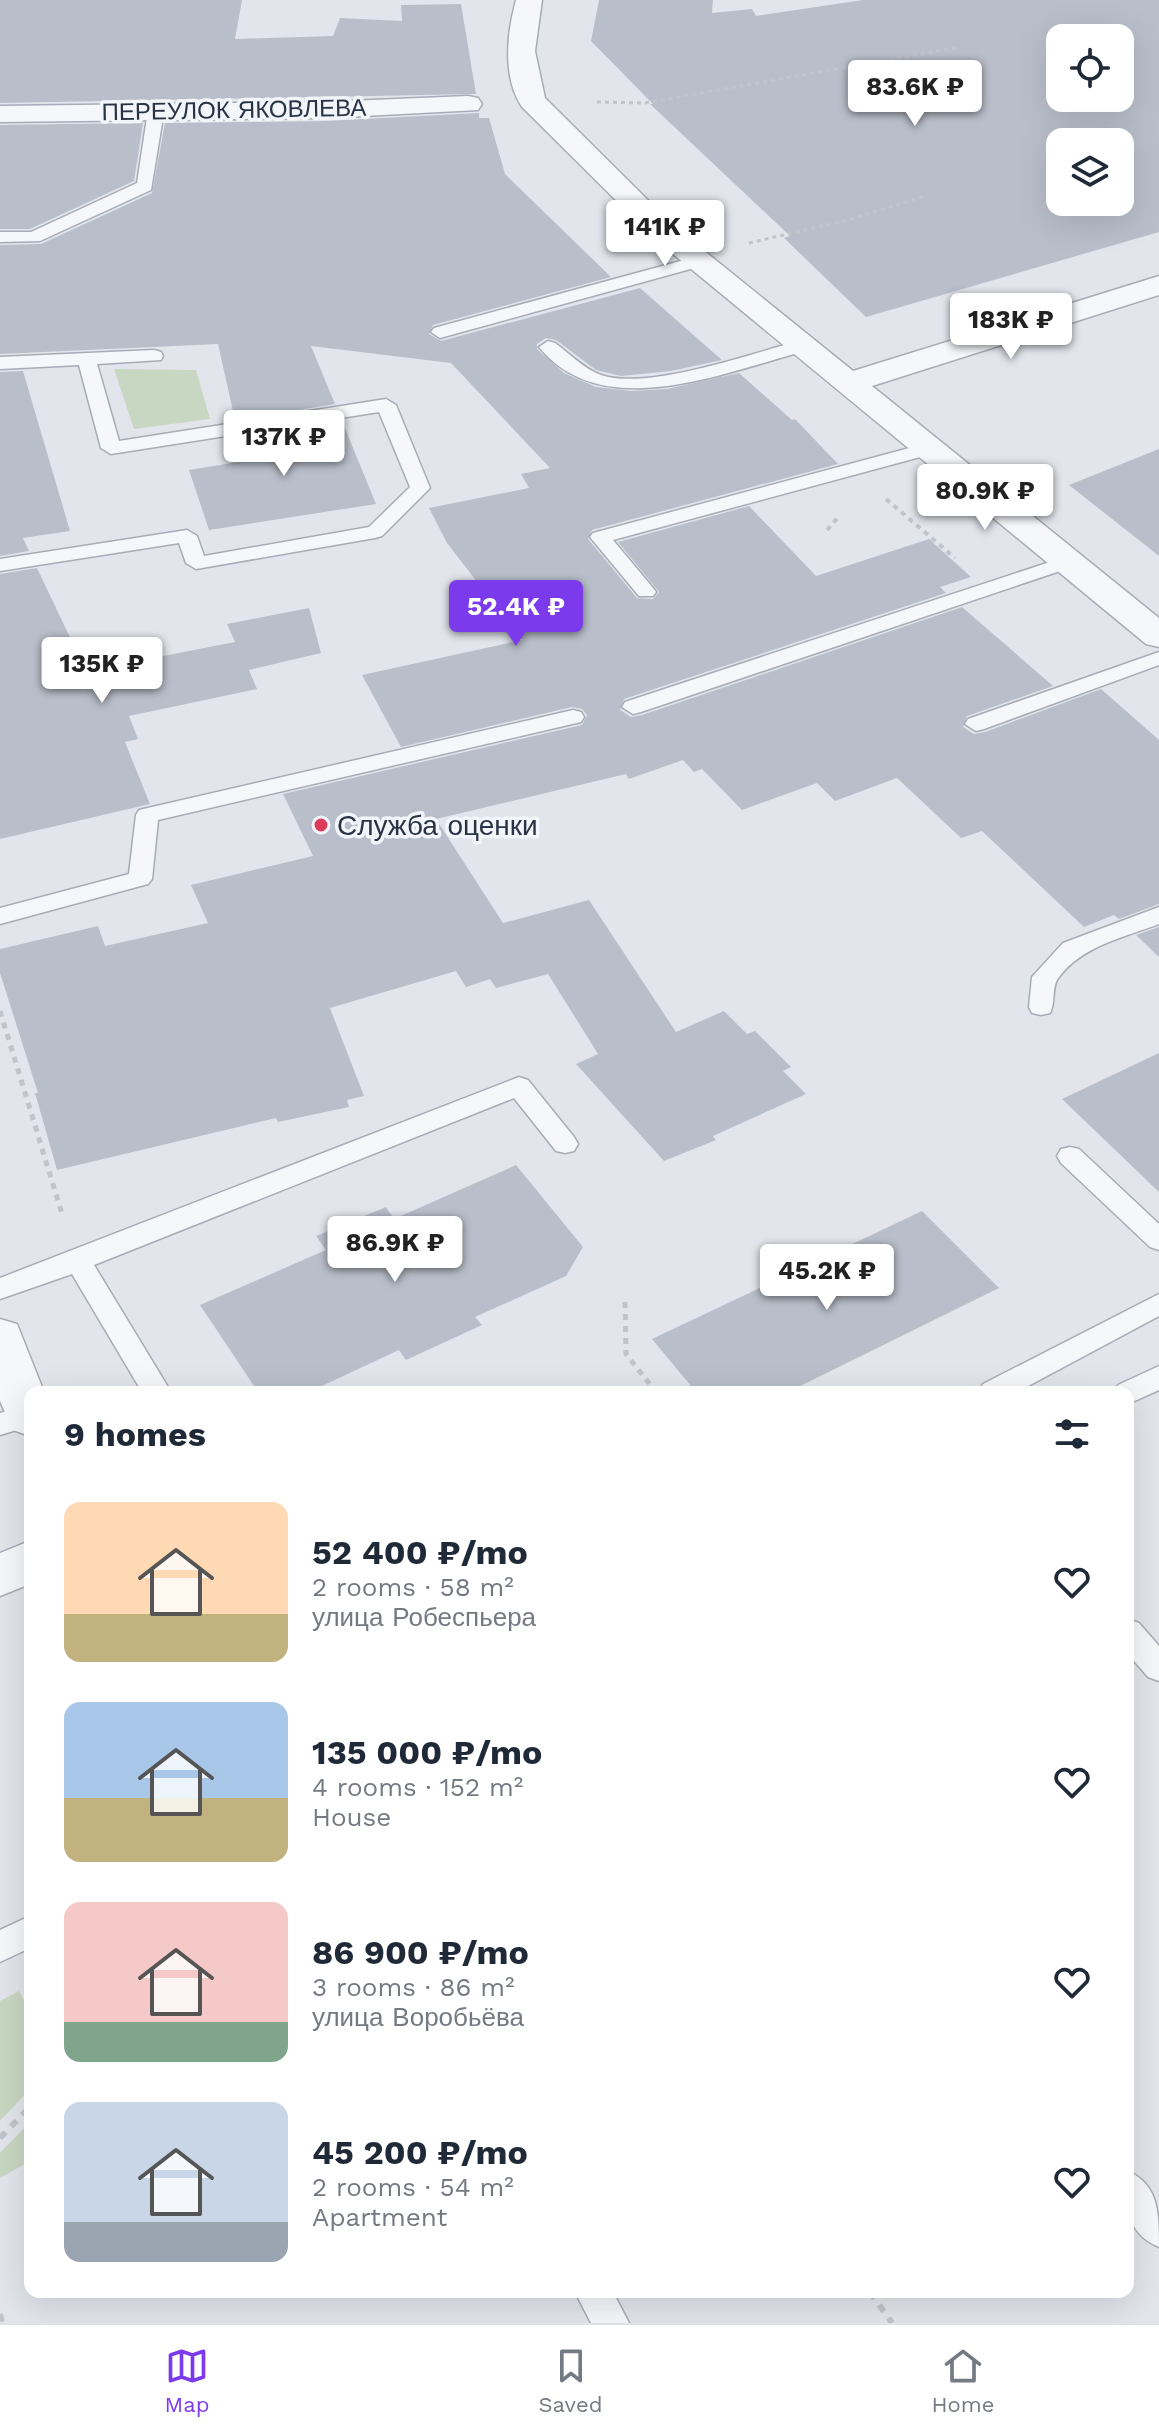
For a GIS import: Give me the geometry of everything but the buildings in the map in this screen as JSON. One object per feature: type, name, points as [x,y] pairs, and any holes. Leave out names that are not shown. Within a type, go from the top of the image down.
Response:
[{"type":"street","points":[[529,0],[521,47],[521,73],[532,101],[666,234],[1159,636]]},
{"type":"street","name":"ПЕРЕУЛОК ЯКОВЛЕВА","points":[[0,114],[468,104]]},
{"type":"street","points":[[847,383],[1159,285]]},
{"type":"street","points":[[0,1337],[24,1400]]},
{"type":"street","points":[[0,1575],[24,1565]]},
{"type":"lane","points":[[0,237],[34,237],[145,186],[156,111]]},
{"type":"lane","points":[[440,332],[696,259]]},
{"type":"lane","points":[[548,347],[598,381],[632,383],[668,378],[802,346]]},
{"type":"lane","points":[[0,363],[154,356]]},
{"type":"lane","points":[[0,565],[187,536],[196,563],[375,532],[420,488],[386,405],[111,448],[87,360]]},
{"type":"lane","points":[[646,592],[600,537],[928,449]]},
{"type":"lane","points":[[633,707],[1068,562]]},
{"type":"lane","points":[[976,724],[1159,658]]},
{"type":"lane","points":[[0,916],[140,879],[147,815],[573,717]]},
{"type":"lane","points":[[1041,1007],[1044,977],[1072,949],[1159,915]]},
{"type":"lane","points":[[0,1289],[519,1086],[565,1144]]},
{"type":"lane","points":[[1070,1156],[1159,1240]]},
{"type":"lane","points":[[78,1261],[153,1386]]},
{"type":"lane","points":[[1004,1386],[1159,1304]]},
{"type":"lane","points":[[1134,1390],[1159,1377]]},
{"type":"lane","points":[[0,1424],[24,1418]]},
{"type":"lane","points":[[1134,1639],[1159,1668]]},
{"type":"lane","points":[[0,1947],[24,1934]]},
{"type":"lane","points":[[1134,2196],[1159,2229]]},
{"type":"lane","points":[[596,2298],[611,2323]]},
{"type":"path","points":[[532,101],[645,103],[960,47]]},
{"type":"path","points":[[696,259],[848,220],[925,196]]},
{"type":"path","points":[[852,470],[989,588]]},
{"type":"path","points":[[0,1011],[70,1239],[30,1252],[41,1275]]},
{"type":"path","points":[[625,1302],[626,1354],[651,1386]]},
{"type":"path","points":[[0,2138],[24,2113]]},
{"type":"path","points":[[874,2298],[892,2323]]},
{"type":"path","points":[[0,2314],[2,2323]]},
{"type":"green space","points":[[114,369],[196,370],[210,419],[134,429]]},
{"type":"green space","points":[[19,1991],[24,2001],[24,2095],[0,2121],[0,2001]]},
{"type":"green space","points":[[24,2128],[24,2164],[0,2178],[0,2153]]},
{"type":"place","name":"Служба оценки","points":[[321,825]]}]
